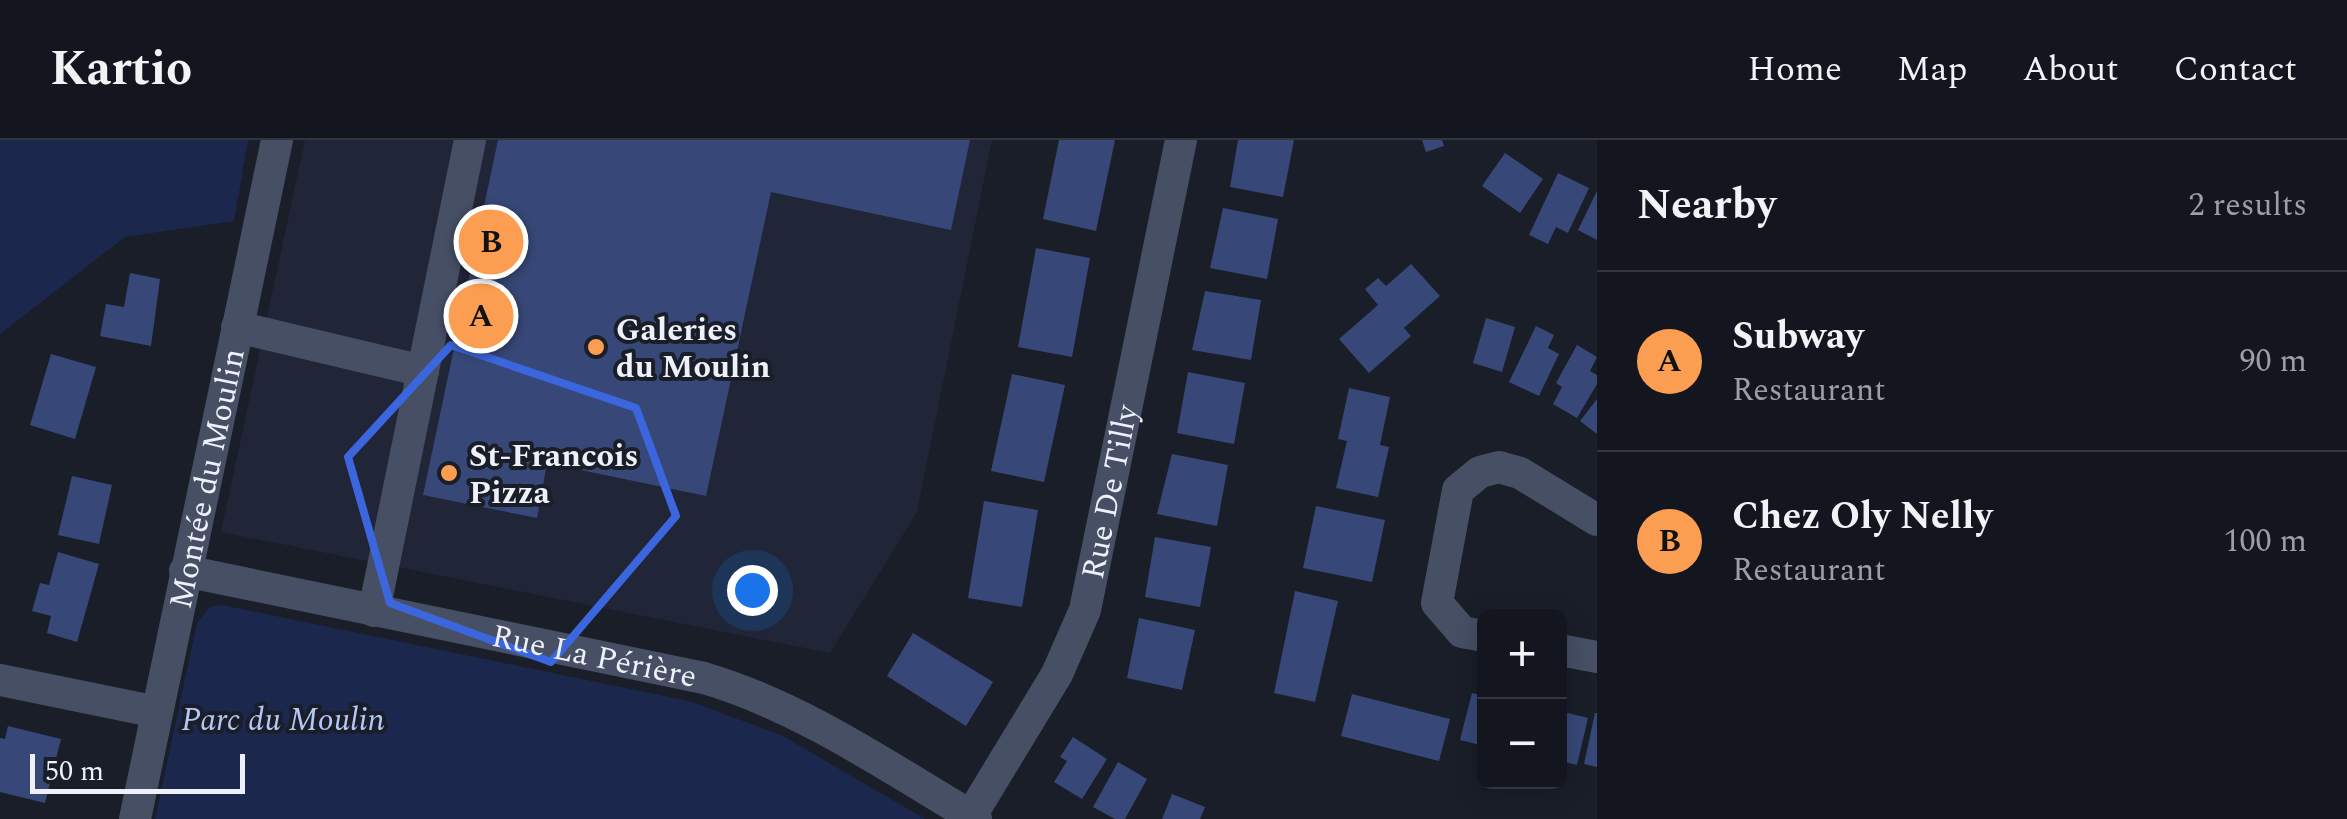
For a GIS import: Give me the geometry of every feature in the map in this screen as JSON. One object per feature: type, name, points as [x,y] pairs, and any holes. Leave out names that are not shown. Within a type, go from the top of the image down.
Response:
[{"type":"street","name":"Montée du Moulin","points":[[135,819],[276,140]]},
{"type":"street","points":[[374,611],[470,140]]},
{"type":"street","name":"Rue De Tilly","points":[[972,818],[1057,674],[1085,610],[1181,140]]},
{"type":"street","points":[[237,327],[423,371]]},
{"type":"street","points":[[1477,635],[1462,632],[1437,603],[1458,490],[1480,472],[1498,467],[1520,473],[1597,520]]},
{"type":"street","name":"Rue La Périère","points":[[185,572],[737,688],[803,717],[972,818]]},
{"type":"street","points":[[1567,651],[1597,657]]},
{"type":"street","points":[[0,680],[156,712]]},
{"type":"highlighted area","points":[[451,345],[636,408],[676,516],[551,662],[390,603],[348,457]]},
{"type":"shaded area","points":[[305,140],[992,140],[917,512],[830,653],[221,532]]},
{"type":"green space","points":[[0,140],[248,140],[234,221],[125,237],[0,334]]},
{"type":"green space","name":"Parc du Moulin","points":[[222,605],[689,701],[781,735],[925,819],[155,819],[197,623],[210,607]]},
{"type":"building","name":"Galeries du Moulin","points":[[498,140],[970,140],[951,230],[771,192],[706,496],[547,463],[537,518],[423,495]]},
{"type":"building","points":[[1059,140],[1115,140],[1096,231],[1043,219]]},
{"type":"building","points":[[1238,140],[1294,140],[1283,197],[1230,187]]},
{"type":"building","points":[[1422,140],[1442,140],[1444,146],[1426,152]]},
{"type":"building","points":[[1505,153],[1543,179],[1520,213],[1482,186]]},
{"type":"building","points":[[1558,173],[1589,188],[1568,233],[1556,227],[1548,244],[1529,235]]},
{"type":"building","points":[[1597,191],[1597,240],[1578,230]]},
{"type":"building","points":[[1223,208],[1278,219],[1267,279],[1210,268]]},
{"type":"building","points":[[1036,248],[1090,258],[1072,357],[1018,347]]},
{"type":"building","points":[[1411,264],[1440,296],[1404,328],[1411,336],[1369,373],[1339,339],[1378,305],[1365,289],[1378,278],[1386,286]]},
{"type":"building","points":[[130,273],[160,279],[151,346],[100,336],[106,304],[124,307]]},
{"type":"building","points":[[1205,291],[1261,300],[1251,360],[1192,350]]},
{"type":"building","points":[[1486,318],[1515,327],[1502,372],[1473,363]]},
{"type":"building","points":[[1536,326],[1554,335],[1548,348],[1559,354],[1539,396],[1509,382]]},
{"type":"building","points":[[1577,345],[1597,357],[1590,371],[1597,375],[1597,384],[1577,418],[1553,404],[1562,387],[1556,383]]},
{"type":"building","points":[[51,354],[96,367],[75,439],[30,425]]},
{"type":"building","points":[[1188,372],[1245,383],[1234,444],[1177,433]]},
{"type":"building","points":[[1012,374],[1065,385],[1044,482],[991,471]]},
{"type":"building","points":[[1349,388],[1390,397],[1380,445],[1389,447],[1378,497],[1336,488],[1347,441],[1338,439]]},
{"type":"building","points":[[1597,399],[1597,434],[1580,421]]},
{"type":"building","points":[[1172,454],[1228,465],[1217,526],[1157,514]]},
{"type":"building","points":[[72,476],[112,485],[99,544],[58,535]]},
{"type":"building","points":[[984,501],[1038,510],[1022,607],[968,598]]},
{"type":"building","points":[[1316,506],[1385,520],[1372,582],[1303,568]]},
{"type":"building","points":[[1155,537],[1211,547],[1200,607],[1145,597]]},
{"type":"building","points":[[58,552],[99,564],[77,642],[47,633],[51,616],[32,611],[40,583],[49,585]]},
{"type":"building","points":[[1295,591],[1338,601],[1315,702],[1274,693]]},
{"type":"building","points":[[1139,618],[1195,630],[1182,690],[1127,678]]},
{"type":"building","points":[[913,633],[993,682],[966,726],[887,676]]},
{"type":"building","points":[[1472,693],[1477,694],[1477,744],[1460,740]]},
{"type":"building","points":[[1352,694],[1450,719],[1439,761],[1341,736]]},
{"type":"building","points":[[1567,713],[1588,718],[1577,765],[1567,763]]},
{"type":"building","points":[[1597,713],[1597,767],[1584,764]]},
{"type":"building","points":[[8,726],[61,739],[45,803],[0,792],[0,738],[5,739]]},
{"type":"building","points":[[1073,737],[1107,759],[1082,799],[1054,782],[1067,761],[1060,757]]},
{"type":"building","points":[[1118,762],[1147,779],[1125,819],[1115,819],[1093,807]]},
{"type":"building","points":[[1172,794],[1205,807],[1200,819],[1162,819]]},
{"type":"place","name":"Chez Oly Nelly","points":[[491,242]]},
{"type":"place","name":"Subway","points":[[481,316]]},
{"type":"place","name":"Galeries du Moulin","points":[[596,347]]},
{"type":"place","name":"St-Francois Pizza","points":[[449,473]]}]
